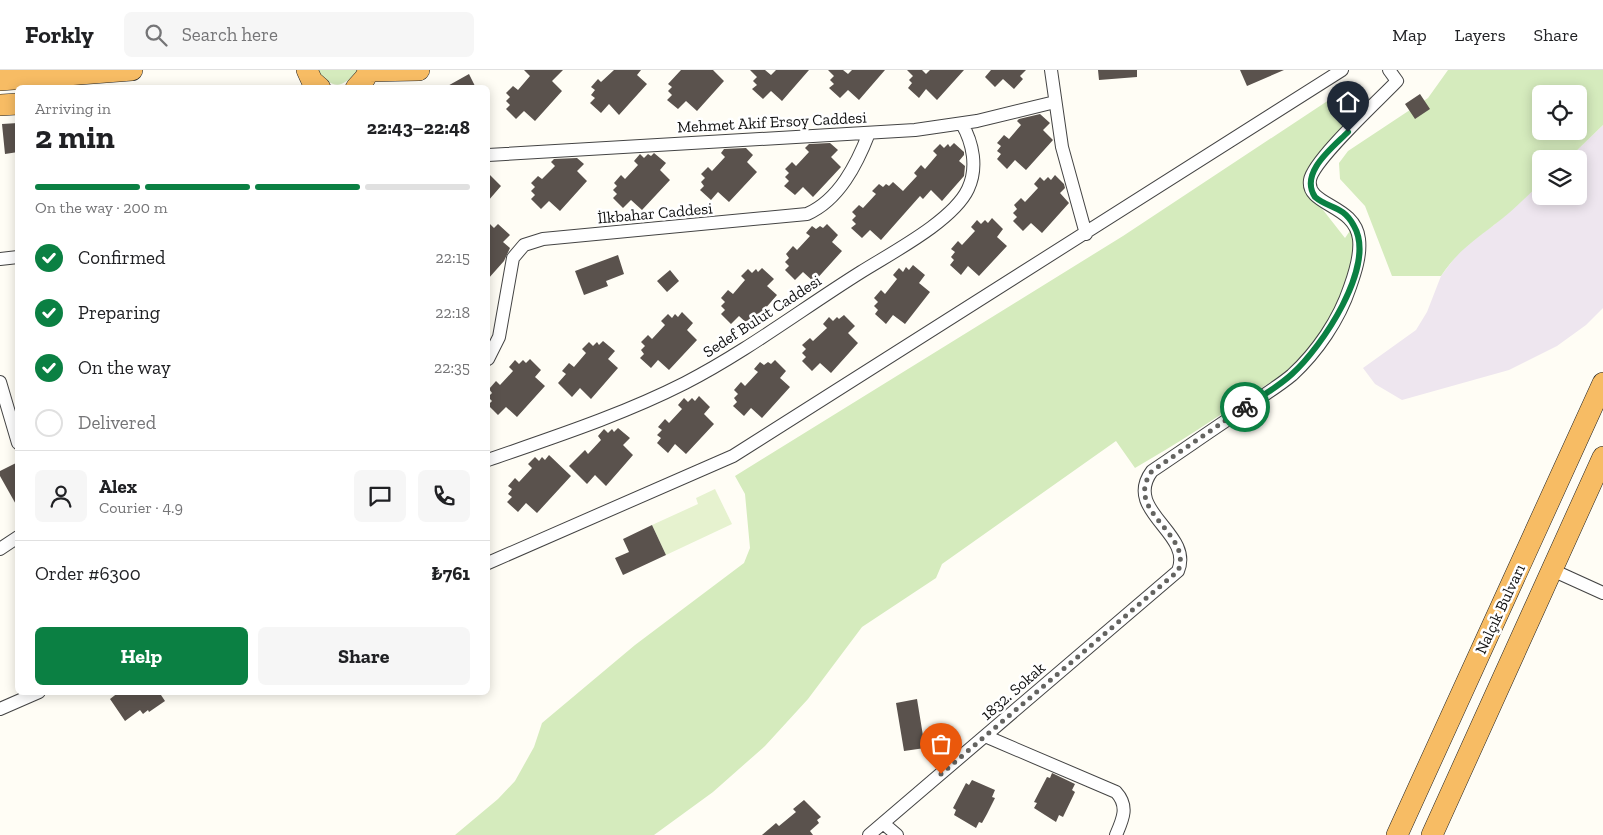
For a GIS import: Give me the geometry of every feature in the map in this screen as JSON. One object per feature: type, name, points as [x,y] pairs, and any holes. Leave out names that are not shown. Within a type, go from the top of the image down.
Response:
[{"type":"highway","points":[[0,80],[132,70]]},
{"type":"highway","points":[[365,79],[419,70]]},
{"type":"highway","points":[[412,85],[428,70]]},
{"type":"highway","points":[[0,105],[15,104]]},
{"type":"highway","name":"Nalçık Bulvarı","points":[[1397,835],[1603,384]]},
{"type":"highway","name":"Nalçık Bulvarı","points":[[1432,835],[1550,569],[1603,457]]},
{"type":"street","points":[[1051,70],[1068,176],[1086,234]]},
{"type":"street","points":[[490,562],[733,456],[1342,70]]},
{"type":"street","name":"1832. Sokak","points":[[869,835],[1178,571],[1181,560],[1179,548],[1148,506],[1144,495],[1145,482],[1152,471],[1291,376],[1334,323],[1353,280],[1359,239],[1355,226],[1346,214],[1315,197],[1310,187],[1310,179],[1323,158],[1397,81],[1389,70]]},
{"type":"street","name":"Mehmet Akif Ersoy Caddesi","points":[[490,155],[869,133],[962,124],[1055,102]]},
{"type":"street","name":"Sedef Bulut Caddesi","points":[[490,459],[614,416],[684,384],[753,344],[821,297],[918,236],[960,202],[970,185],[973,170],[973,151],[962,124]]},
{"type":"street","name":"İlkbahar Caddesi","points":[[490,355],[499,337],[513,258],[524,245],[543,239],[807,214],[823,205],[838,189],[859,156],[869,133]]},
{"type":"street","points":[[0,259],[15,257]]},
{"type":"street","points":[[0,382],[15,433]]},
{"type":"street","points":[[0,549],[15,539]]},
{"type":"street","points":[[1550,569],[1603,593]]},
{"type":"street","points":[[0,709],[32,695]]},
{"type":"street","points":[[985,736],[1116,792],[1124,804],[1124,813],[1116,835]]},
{"type":"street","points":[[883,824],[897,835]]},
{"type":"shaded area","points":[[1603,125],[1603,308],[1586,325],[1557,346],[1509,370],[1402,400],[1375,384],[1363,368],[1416,330],[1427,312],[1441,276],[1459,252],[1470,242],[1494,225],[1532,191],[1532,205],[1587,205],[1587,150],[1577,150]]},
{"type":"green space","points":[[316,70],[358,70],[347,81],[337,85],[327,81]]},
{"type":"green space","points":[[1448,70],[1603,70],[1603,125],[1577,150],[1532,150],[1532,191],[1465,248],[1441,276],[1392,276],[1365,206],[1340,179],[1339,163],[1348,151],[1428,98]]},
{"type":"green space","points":[[1335,96],[1346,100],[1351,109],[1348,118],[1338,136],[1305,175],[1309,192],[1345,238],[1358,219],[1357,252],[1343,293],[1333,314],[1323,333],[1298,365],[1135,468],[1116,441],[942,564],[936,578],[862,627],[808,699],[765,746],[713,792],[654,835],[455,835],[498,799],[515,781],[534,747],[542,723],[635,645],[744,563],[750,548],[745,494],[735,476],[1123,236]]},
{"type":"green space","points":[[715,489],[732,524],[666,555],[652,525],[698,504],[696,498]]},
{"type":"building","points":[[524,70],[563,70],[552,81],[562,91],[535,121],[524,111],[516,119],[506,109],[510,105],[506,101],[510,97],[506,93],[513,86],[518,90],[530,76]]},
{"type":"building","points":[[614,70],[641,70],[637,75],[647,84],[619,115],[609,104],[601,113],[590,103],[595,98],[591,95],[595,90],[591,87],[598,79],[601,82]]},
{"type":"building","points":[[681,70],[713,70],[724,81],[697,111],[686,101],[678,109],[667,100],[672,95],[668,91],[672,87],[668,84]]},
{"type":"building","points":[[750,70],[765,70],[771,75],[776,70],[809,70],[782,101],[771,91],[763,99],[752,89],[757,85],[753,81],[757,77]]},
{"type":"building","points":[[828,70],[843,70],[848,74],[852,70],[885,70],[859,100],[848,90],[840,98],[829,88],[834,84],[830,80],[834,76]]},
{"type":"building","points":[[907,70],[922,70],[926,74],[930,70],[964,70],[937,100],[926,89],[919,98],[908,88],[912,83],[909,80],[913,76]]},
{"type":"building","points":[[991,70],[1026,70],[1020,76],[1023,79],[1014,89],[1003,79],[995,87],[985,77]]},
{"type":"building","points":[[1098,70],[1137,70],[1137,77],[1099,80]]},
{"type":"building","points":[[1240,70],[1284,70],[1247,86]]},
{"type":"building","points":[[469,74],[474,85],[449,85]]},
{"type":"building","points":[[1420,94],[1430,109],[1415,119],[1405,104]]},
{"type":"building","points":[[1040,114],[1050,123],[1043,130],[1053,140],[1026,170],[1015,160],[1007,169],[997,159],[1001,154],[997,151],[1001,146],[997,143],[1004,135],[1009,139],[1021,125],[1017,121],[1019,119]]},
{"type":"building","points":[[15,123],[15,152],[5,154],[2,124]]},
{"type":"building","points":[[830,143],[838,150],[831,157],[841,167],[813,197],[803,187],[795,195],[784,186],[789,181],[785,177],[789,173],[785,169],[792,162],[796,166],[809,152],[805,148],[809,144]]},
{"type":"building","points":[[954,143],[964,152],[959,161],[965,166],[964,176],[942,201],[931,190],[923,199],[920,196],[881,240],[870,230],[862,238],[851,228],[856,224],[852,220],[856,216],[852,212],[859,205],[863,208],[876,194],[872,191],[879,184],[883,187],[886,184],[889,186],[893,182],[903,191],[917,176],[914,173],[921,165],[925,169],[937,155],[933,151],[940,144],[944,148],[948,144],[950,147]]},
{"type":"building","points":[[746,148],[753,155],[747,162],[757,172],[729,202],[718,192],[711,200],[700,190],[704,186],[701,182],[705,178],[701,174],[708,167],[712,171],[725,157],[721,153],[724,149]]},
{"type":"building","points":[[654,153],[666,163],[660,170],[670,180],[642,210],[631,200],[623,208],[613,198],[617,194],[613,190],[617,186],[614,183],[621,175],[625,179],[638,165],[634,161],[640,154],[644,158],[648,154],[651,156]]},
{"type":"building","points":[[577,158],[584,164],[577,171],[587,181],[560,211],[549,201],[541,209],[531,199],[535,195],[531,191],[535,187],[531,183],[538,176],[542,179],[555,166],[551,162],[554,159]]},
{"type":"building","points":[[490,175],[501,186],[490,199]]},
{"type":"building","points":[[1055,175],[1064,184],[1065,188],[1060,193],[1069,203],[1042,233],[1031,223],[1023,231],[1013,221],[1017,217],[1013,213],[1017,209],[1014,205],[1021,198],[1025,202],[1038,188],[1034,184],[1040,177],[1044,181],[1048,177],[1051,180]]},
{"type":"building","points":[[992,218],[1003,229],[997,237],[1007,246],[979,276],[968,266],[961,275],[950,265],[954,260],[951,257],[955,252],[951,249],[958,241],[962,245],[975,231],[971,227],[977,220],[981,224],[985,220],[988,223]]},
{"type":"building","points":[[490,224],[494,228],[498,224],[510,235],[503,242],[510,248],[504,261],[490,277]]},
{"type":"building","points":[[827,224],[838,235],[832,242],[842,251],[814,282],[803,272],[795,280],[785,270],[789,266],[785,262],[789,258],[786,254],[793,246],[797,250],[810,236],[806,233],[812,226],[816,229],[820,226],[823,228]]},
{"type":"building","points":[[618,255],[624,274],[606,281],[608,286],[584,295],[575,271]]},
{"type":"building","points":[[913,265],[925,275],[919,283],[930,292],[905,324],[893,315],[886,324],[875,314],[878,310],[874,306],[878,302],[874,298],[881,290],[885,294],[897,279],[893,275],[899,268],[903,272],[906,267],[909,270]]},
{"type":"building","points":[[762,268],[774,279],[767,286],[777,295],[750,326],[739,316],[731,324],[721,314],[725,310],[721,306],[725,302],[721,298],[728,290],[733,294],[745,280],[741,276],[748,269],[752,273],[756,269],[758,272]]},
{"type":"building","points":[[670,270],[679,281],[667,292],[657,281]]},
{"type":"building","points":[[682,312],[693,323],[687,330],[697,340],[669,370],[658,360],[651,368],[640,358],[644,354],[641,350],[645,346],[641,342],[648,335],[652,339],[665,325],[661,321],[668,314],[672,318],[675,314],[678,317]]},
{"type":"building","points":[[844,315],[855,326],[848,333],[858,343],[831,373],[820,363],[812,371],[802,361],[806,357],[802,353],[806,349],[802,345],[810,338],[813,341],[827,328],[823,324],[829,317],[833,321],[837,317],[839,319]]},
{"type":"building","points":[[603,341],[615,351],[608,359],[618,368],[591,399],[580,388],[572,397],[558,383],[566,374],[562,371],[569,363],[574,367],[586,353],[582,349],[589,342],[593,346],[597,342],[599,345]]},
{"type":"building","points":[[530,359],[541,370],[535,377],[545,386],[517,417],[506,407],[498,415],[490,407],[492,401],[490,395],[492,393],[490,388],[496,381],[500,385],[513,371],[509,367],[515,360],[519,364],[523,360],[526,363]]},
{"type":"building","points":[[775,360],[786,371],[780,378],[790,387],[762,418],[751,408],[744,416],[733,406],[737,402],[734,398],[738,394],[734,390],[741,382],[745,386],[758,372],[754,369],[760,362],[764,365],[768,362],[771,364]]},
{"type":"building","points":[[699,396],[710,407],[704,414],[714,424],[686,454],[675,444],[668,453],[657,443],[661,438],[657,435],[662,430],[658,427],[665,419],[669,423],[682,409],[678,405],[684,398],[688,402],[692,398],[695,401]]},
{"type":"building","points":[[618,428],[630,438],[623,445],[633,455],[606,486],[595,475],[587,484],[569,466],[585,450],[588,454],[601,440],[598,436],[604,429],[608,433],[612,429],[614,432]]},
{"type":"building","points":[[549,455],[571,476],[537,513],[526,503],[518,512],[507,502],[512,497],[508,494],[512,489],[508,486],[515,478],[519,482],[532,468],[528,464],[535,457],[539,461],[542,457],[545,460]]},
{"type":"building","points":[[15,464],[15,503],[0,476],[0,471]]},
{"type":"building","points":[[652,525],[666,555],[623,575],[615,558],[629,552],[623,539]]},
{"type":"building","points":[[115,695],[161,695],[165,701],[149,712],[148,710],[143,714],[140,710],[125,721],[110,699]]},
{"type":"building","points":[[917,699],[925,748],[904,751],[896,703]]},
{"type":"building","points":[[1052,773],[1075,784],[1072,790],[1075,792],[1063,817],[1059,815],[1056,822],[1034,808],[1037,803],[1034,802],[1047,777],[1050,778]]},
{"type":"building","points":[[972,780],[995,790],[992,797],[995,798],[987,814],[982,823],[979,822],[976,828],[954,815],[956,810],[953,808],[966,783],[969,785]]},
{"type":"building","points":[[804,800],[821,817],[817,820],[819,823],[810,831],[813,835],[762,835],[776,823],[779,826],[796,812],[793,809]]},
{"type":"way so far","points":[[941,774],[1178,571],[1181,560],[1179,548],[1148,506],[1144,495],[1145,482],[1152,471],[1245,407]]},
{"type":"route","points":[[1245,407],[1291,376],[1303,363],[1334,323],[1348,295],[1360,245],[1358,234],[1355,226],[1346,214],[1334,206],[1320,201],[1312,193],[1310,187],[1310,179],[1323,158],[1348,132]]}]
